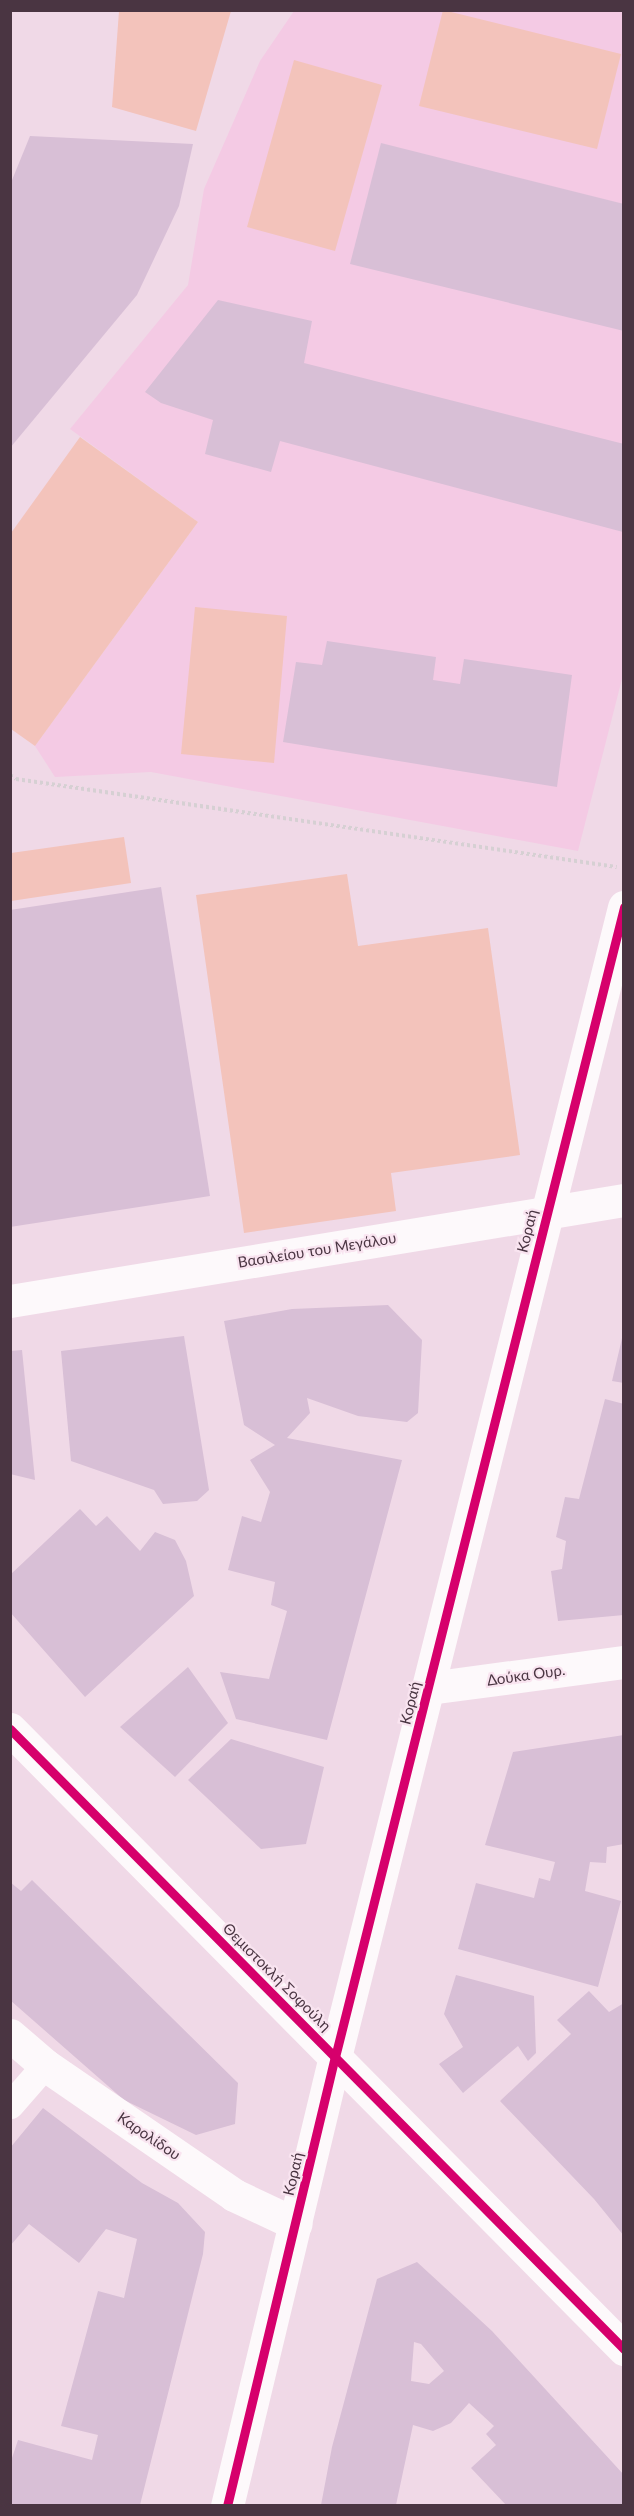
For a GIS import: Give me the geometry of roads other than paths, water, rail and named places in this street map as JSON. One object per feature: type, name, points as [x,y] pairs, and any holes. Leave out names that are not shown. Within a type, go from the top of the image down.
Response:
[{"type":"street","name":"Κοραή","points":[[227,2505],[335,2057],[624,907]]},
{"type":"street","name":"Βασιλείου του Μεγάλου","points":[[10,1301],[624,1200]]},
{"type":"street","name":"Δούκα Ουρ.","points":[[429,1688],[624,1662]]},
{"type":"street","name":"Θεμιστοκλή Σοφούλη","points":[[10,1729],[624,2349]]},
{"type":"street","name":"Καρολίδου","points":[[10,2035],[45,2065],[234,2195],[296,2224]]},
{"type":"lane","points":[[10,2105],[45,2065]]}]
